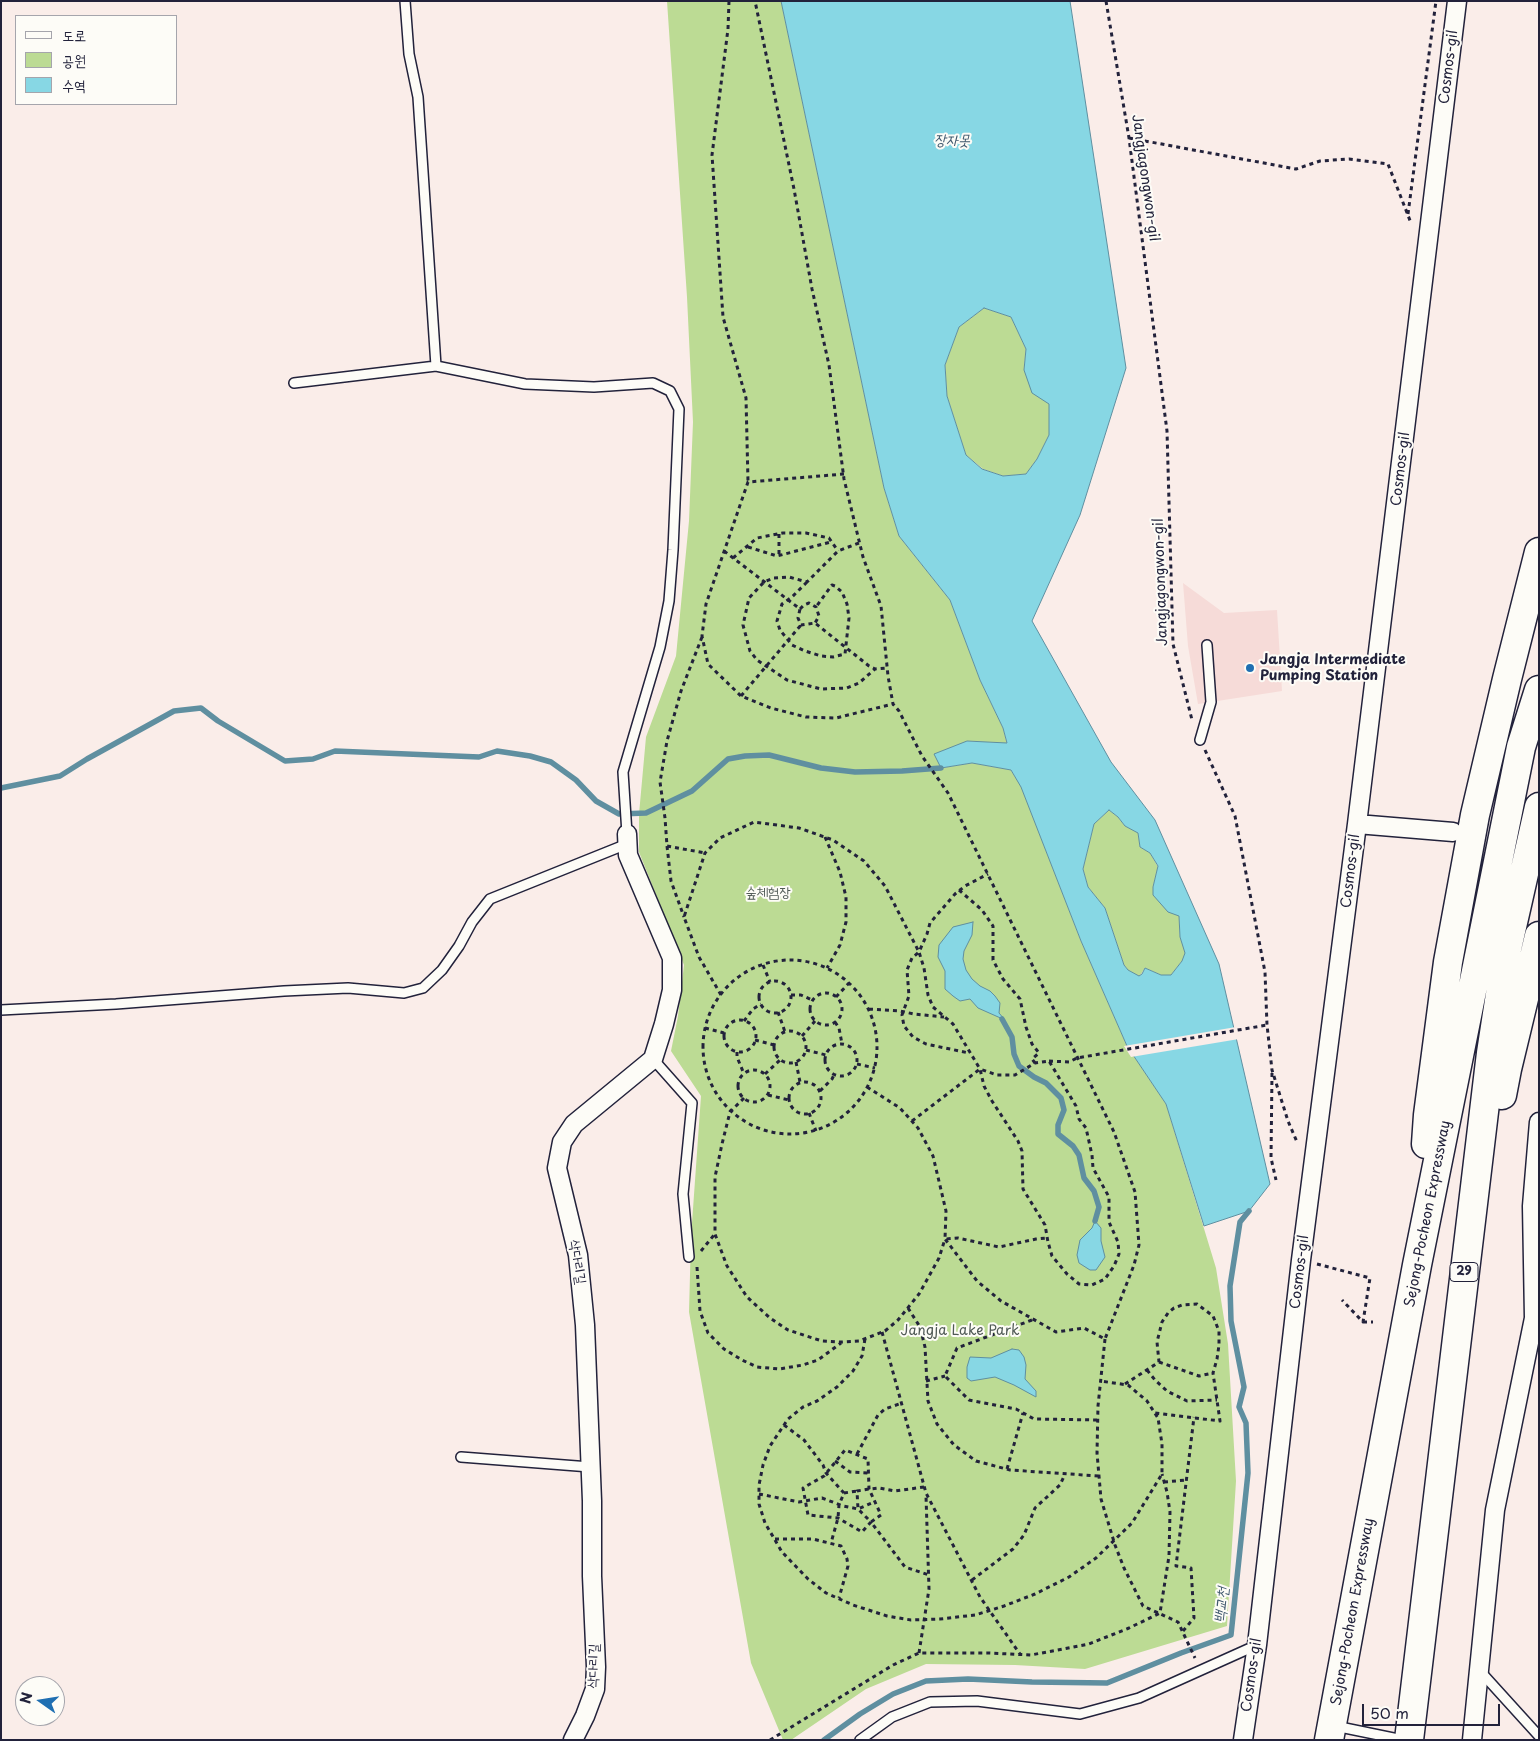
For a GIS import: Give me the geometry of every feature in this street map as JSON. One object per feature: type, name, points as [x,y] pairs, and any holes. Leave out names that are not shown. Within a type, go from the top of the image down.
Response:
[{"type":"highway","points":[[1417,1265],[1428,1115],[1448,962],[1475,814],[1539,552]]},
{"type":"highway","name":"Sejong-Pocheon Expressway","points":[[1330,1732],[1417,1265],[1521,747],[1539,690]]},
{"type":"highway","name":"29","points":[[1410,1740],[1490,1053],[1507,949],[1539,807]]},
{"type":"highway","points":[[1463,1277],[1480,1220],[1507,1069],[1539,936]]},
{"type":"street","name":"Cosmos-gil","points":[[1243,1740],[1257,1645],[1312,1175],[1358,824],[1457,1]]},
{"type":"street","points":[[1358,824],[1453,832]]},
{"type":"street","points":[[627,839],[628,855],[672,958],[672,990],[653,1059]]},
{"type":"street","name":"삭다리길","points":[[573,1740],[585,1716],[595,1689],[592,1501],[584,1325],[578,1255],[557,1168],[562,1142],[574,1124],[653,1059]]},
{"type":"street","points":[[1472,1740],[1495,1510],[1510,1429],[1536,1318],[1532,1206],[1539,1122]]},
{"type":"lane","points":[[405,1],[409,54],[418,97],[436,366]]},
{"type":"lane","points":[[1,1010],[116,1004],[284,991],[348,988],[404,993],[423,988],[442,970],[459,946],[472,922],[490,900],[627,839],[623,772],[660,647],[669,601],[679,408],[670,390],[653,383],[594,387],[525,384],[436,366],[294,384]]},
{"type":"lane","points":[[1200,740],[1211,702],[1207,645]]},
{"type":"lane","points":[[653,1059],[692,1103],[683,1194],[690,1257]]},
{"type":"lane","points":[[461,1457],[590,1467]]},
{"type":"lane","points":[[860,1740],[892,1717],[930,1702],[977,1700],[1080,1714],[1139,1698],[1257,1645]]},
{"type":"lane","points":[[1478,1669],[1539,1736]]},
{"type":"lane","points":[[1330,1732],[1403,1740]]},
{"type":"path","points":[[721,995],[699,956],[671,881],[660,782],[667,740],[681,691],[702,636],[706,604],[748,482],[746,398],[723,316],[712,155],[728,29],[729,1]]},
{"type":"path","points":[[755,1],[829,365],[844,474],[863,557],[881,606],[893,704],[899,711],[922,756],[948,793],[1114,1132],[1135,1192],[1139,1246],[1134,1265],[1105,1340],[1100,1381],[1097,1420],[1101,1499],[1124,1568],[1143,1606],[1178,1622],[1195,1658]]},
{"type":"path","name":"Jangjagongwon-gil","points":[[1106,1],[1128,138],[1167,431],[1173,644],[1189,714],[1235,816],[1266,972],[1266,1025],[1272,1070],[1288,1121],[1312,1175]]},
{"type":"path","points":[[1408,214],[1436,1]]},
{"type":"path","points":[[1128,138],[1296,169],[1320,161],[1349,159],[1388,164],[1414,230]]},
{"type":"path","points":[[748,482],[844,474]]},
{"type":"path","points":[[733,558],[757,538],[779,534],[806,534],[829,538],[838,551]]},
{"type":"path","points":[[779,534],[779,555]]},
{"type":"path","points":[[747,546],[776,556],[832,542]]},
{"type":"path","points":[[816,607],[832,585],[842,592],[847,604],[849,618],[845,654],[833,657],[821,656],[792,645],[780,630],[777,621],[782,604],[838,551],[859,542]]},
{"type":"path","points":[[724,551],[800,609]]},
{"type":"path","points":[[807,582],[788,577],[774,578],[764,582],[749,598],[743,625],[750,651],[757,660],[787,680],[822,689],[846,688],[859,683],[876,669]]},
{"type":"path","points":[[801,625],[798,618],[800,609],[809,603],[816,607],[819,616],[815,623]]},
{"type":"path","points":[[741,696],[801,625],[815,623],[869,666],[876,669],[888,668]]},
{"type":"path","points":[[702,636],[708,664],[741,696],[771,708],[806,717],[836,718],[893,704]]},
{"type":"path","points":[[684,917],[705,852],[720,838],[754,822],[799,828],[825,837],[833,840],[864,861],[885,886],[919,952],[924,968],[928,995],[933,1007],[953,1024],[980,1070],[984,1086],[992,1101],[1018,1141],[1022,1151],[1023,1189],[1045,1225],[1052,1256],[1067,1274],[1080,1284],[1092,1285],[1105,1279],[1114,1266],[1118,1254],[1118,1242],[1109,1222],[1109,1197],[1092,1168],[1092,1155],[1086,1128],[1079,1119],[1076,1106],[1049,1061]]},
{"type":"path","points":[[825,837],[840,872],[846,897],[846,922],[840,945],[827,968]]},
{"type":"path","points":[[667,846],[705,852]]},
{"type":"path","points":[[969,1053],[926,1044],[913,1037],[904,1026],[903,1012],[909,996],[907,970],[912,958],[919,952],[930,923],[959,890],[988,874]]},
{"type":"path","points":[[959,890],[982,910],[992,926],[992,960],[1003,979],[1020,999],[1026,1027],[1032,1044],[1039,1053],[1032,1059],[1035,1063]]},
{"type":"path","points":[[777,960],[805,960],[827,968],[853,986],[868,1009],[877,1040],[875,1068],[867,1087],[862,1097],[841,1119],[816,1131],[784,1135],[755,1128],[730,1112],[713,1089],[704,1063],[703,1035],[712,1008],[728,986],[750,969],[777,960]]},
{"type":"path","points":[[763,965],[770,982]]},
{"type":"path","points":[[770,982],[783,982],[787,986],[791,995],[786,1009],[778,1012],[767,1010],[761,1004],[759,997],[762,986],[770,982]]},
{"type":"path","points":[[836,997],[849,983]]},
{"type":"path","points":[[828,993],[836,997],[840,1002],[842,1013],[835,1022],[822,1025],[815,1021],[811,1015],[812,1000],[817,995],[828,993]]},
{"type":"path","points":[[791,995],[801,995],[812,1000]]},
{"type":"path","points":[[744,1021],[753,1009],[761,1004]]},
{"type":"path","points":[[868,1009],[945,1017]]},
{"type":"path","points":[[778,1012],[785,1032]]},
{"type":"path","points":[[736,1020],[744,1021],[754,1029],[755,1040],[746,1051],[737,1052],[731,1050],[724,1042],[724,1033],[731,1022],[736,1020]]},
{"type":"path","points":[[802,1036],[815,1021]]},
{"type":"path","points":[[835,1022],[839,1028],[842,1044]]},
{"type":"path","points":[[980,1070],[997,1075],[1015,1075],[1035,1063],[1049,1061],[1069,1062],[1077,1058],[1266,1025]]},
{"type":"path","points":[[706,1028],[724,1033]]},
{"type":"path","points":[[792,1031],[802,1036],[804,1040],[806,1050],[804,1056],[796,1062],[786,1063],[780,1060],[774,1053],[777,1037],[785,1032],[792,1031]]},
{"type":"path","points":[[755,1040],[774,1045]]},
{"type":"path","points":[[842,1044],[853,1049],[857,1058],[857,1064],[847,1075],[834,1074],[826,1066],[826,1055],[833,1046],[842,1044]]},
{"type":"path","points":[[806,1050],[826,1055]]},
{"type":"path","points":[[737,1052],[744,1074]]},
{"type":"path","points":[[764,1074],[780,1060]]},
{"type":"path","points":[[796,1062],[800,1082]]},
{"type":"path","points":[[857,1064],[875,1068]]},
{"type":"path","points":[[757,1070],[764,1074],[770,1085],[768,1095],[756,1103],[744,1098],[739,1092],[738,1087],[739,1081],[744,1074],[757,1070]]},
{"type":"path","points":[[912,1121],[980,1070]]},
{"type":"path","points":[[1272,1070],[1271,1158],[1276,1180]]},
{"type":"path","points":[[820,1091],[832,1079],[834,1074]]},
{"type":"path","points":[[800,1082],[812,1083],[820,1091],[819,1106],[809,1113],[796,1111],[789,1100],[793,1087],[800,1082]]},
{"type":"path","points":[[744,1098],[730,1112],[715,1177],[715,1234],[727,1266],[747,1297],[770,1318],[788,1330],[822,1341],[859,1341],[882,1332],[898,1320],[919,1294],[939,1258],[945,1238],[946,1211],[932,1156],[918,1128],[900,1108],[867,1087]]},
{"type":"path","points":[[768,1095],[789,1100]]},
{"type":"path","points":[[809,1113],[816,1131]]},
{"type":"path","points":[[701,1252],[715,1234]]},
{"type":"path","points":[[945,1238],[977,1280],[1001,1301],[1056,1332],[1084,1328],[1105,1340]]},
{"type":"path","points":[[945,1238],[958,1238],[999,1247],[1027,1240],[1047,1238]]},
{"type":"path","points":[[699,1261],[696,1270],[700,1311],[708,1333],[724,1349],[742,1360],[757,1367],[779,1369],[803,1365],[818,1360],[842,1342]]},
{"type":"path","points":[[1312,1262],[1370,1278],[1364,1322]]},
{"type":"path","points":[[1342,1300],[1364,1322],[1373,1322]]},
{"type":"path","points":[[1155,1413],[1220,1421],[1213,1373],[1217,1360],[1219,1331],[1212,1316],[1197,1304],[1182,1305],[1168,1313],[1162,1322],[1157,1342],[1159,1362]]},
{"type":"path","points":[[908,1308],[920,1326],[925,1347],[928,1401],[937,1424],[954,1445],[976,1461],[1007,1469],[1099,1476]]},
{"type":"path","points":[[926,1382],[945,1376],[957,1348],[1032,1320]]},
{"type":"path","points":[[882,1332],[926,1493],[990,1611],[1020,1654]]},
{"type":"path","points":[[865,1339],[862,1356],[853,1371],[837,1387],[817,1401],[803,1407],[788,1419],[770,1446],[763,1466],[759,1504],[765,1523],[792,1563],[826,1593],[853,1605],[887,1616],[911,1620],[975,1615],[990,1611],[1035,1594],[1069,1577],[1096,1558],[1132,1523],[1162,1474]]},
{"type":"path","points":[[1125,1384],[1159,1362]]},
{"type":"path","points":[[1159,1362],[1199,1376],[1213,1373]]},
{"type":"path","points":[[1147,1370],[1167,1391],[1187,1401],[1217,1400]]},
{"type":"path","points":[[945,1376],[969,1400],[1016,1409],[1034,1419],[1097,1420]]},
{"type":"path","points":[[1100,1381],[1128,1385],[1147,1401],[1158,1418],[1162,1444],[1162,1474],[1170,1512],[1169,1556],[1160,1613]]},
{"type":"path","points":[[856,1455],[878,1415],[885,1409],[902,1403]]},
{"type":"path","points":[[1007,1469],[1023,1413]]},
{"type":"path","points":[[1183,1631],[1194,1618],[1191,1568],[1176,1566],[1194,1417]]},
{"type":"path","points":[[784,1425],[804,1440],[823,1465],[826,1473],[844,1493]]},
{"type":"path","points":[[844,1450],[856,1455],[868,1459],[869,1488],[881,1515],[862,1532],[838,1518],[808,1515],[803,1488],[824,1476],[844,1450]]},
{"type":"path","points":[[835,1462],[850,1472],[868,1473]]},
{"type":"path","points":[[972,1580],[1013,1549],[1024,1535],[1035,1508],[1060,1485],[1065,1474]]},
{"type":"path","points":[[1164,1482],[1187,1480]]},
{"type":"path","points":[[844,1493],[869,1488],[895,1491],[924,1487]]},
{"type":"path","points":[[857,1491],[858,1509]]},
{"type":"path","points":[[831,1543],[838,1518],[839,1504],[844,1493]]},
{"type":"path","points":[[919,1653],[929,1588],[926,1493]]},
{"type":"path","points":[[759,1494],[799,1502],[822,1498],[858,1509],[871,1522],[905,1567],[928,1575]]},
{"type":"path","points":[[858,1509],[875,1502]]},
{"type":"path","points":[[774,1539],[813,1539],[841,1546],[848,1558],[848,1566],[838,1598]]},
{"type":"path","points":[[770,1740],[892,1665],[919,1653],[989,1652],[1031,1655],[1089,1644],[1160,1613]]},
{"type":"shaded area","points":[[1183,583],[1224,613],[1277,610],[1282,691],[1198,704],[1188,646]]},
{"type":"green space","name":"Jangja Lake Park","points":[[667,1],[781,1],[884,488],[899,536],[950,600],[980,680],[1003,728],[1007,744],[967,741],[941,768],[972,763],[1011,770],[1021,786],[1081,941],[1127,1046],[1166,1104],[1216,1268],[1228,1344],[1236,1481],[1227,1626],[1085,1669],[1015,1665],[926,1664],[866,1689],[791,1740],[783,1740],[751,1663],[689,1312],[691,1237],[701,1096],[671,1051],[678,1016],[684,965],[639,852],[639,814],[646,737],[676,656],[689,521],[693,422],[687,297]]},
{"type":"green space","points":[[984,308],[1011,317],[1026,349],[1024,369],[1049,404],[1049,435],[1037,459],[1026,474],[1003,476],[983,469],[966,455],[947,396],[945,365],[959,327]]},
{"type":"green space","points":[[1109,810],[1125,826],[1138,832],[1140,847],[1150,853],[1158,867],[1153,887],[1179,916],[1180,937],[1186,953],[1171,975],[1161,975],[1145,968],[1139,977],[1128,970],[1124,965],[1105,908],[1088,887],[1083,869],[1094,824]]},
{"type":"water","name":"장자못","points":[[781,1],[1070,1],[1126,368],[1080,515],[1032,621],[1111,762],[1155,820],[1219,964],[1270,1184],[1249,1211],[1204,1226],[1166,1104],[1127,1046],[1081,941],[1021,787],[1011,770],[972,763],[941,768],[934,754],[967,741],[1007,743],[1003,728],[980,680],[950,600],[899,536],[884,488]],"holes":[[[984,308],[1011,317],[1026,349],[1024,370],[1032,393],[1049,404],[1049,435],[1037,459],[1026,474],[1003,476],[982,469],[966,455],[947,396],[945,365],[959,327]],[[1109,810],[1125,826],[1138,833],[1140,847],[1150,853],[1158,866],[1153,895],[1168,912],[1179,916],[1180,937],[1185,953],[1182,961],[1171,975],[1161,975],[1145,968],[1139,976],[1128,970],[1124,965],[1105,908],[1088,887],[1083,869],[1094,824]]]},
{"type":"water","points":[[973,922],[972,935],[964,951],[963,959],[966,970],[972,979],[995,996],[1000,1003],[999,1013],[1005,1020],[978,1008],[970,999],[960,1001],[945,989],[945,971],[938,957],[939,945],[953,927]]},
{"type":"water","points":[[1095,1221],[1101,1228],[1101,1241],[1105,1257],[1096,1270],[1090,1270],[1079,1263],[1077,1255],[1080,1240],[1092,1228]]},
{"type":"water","points":[[1012,1349],[1019,1350],[1024,1357],[1026,1365],[1025,1379],[1036,1391],[1036,1397],[995,1377],[971,1381],[967,1378],[967,1367],[970,1357],[991,1358]]},
{"type":"pier","points":[[1236,1027],[1239,1039],[1131,1057],[1124,1046]]},
{"type":"waterway","points":[[1,788],[60,776],[174,711],[201,708],[218,721],[285,761],[313,759],[335,751],[479,757],[497,751],[530,756],[551,762],[576,780],[596,801],[619,814],[646,813],[692,791],[728,759],[745,756],[769,755],[821,768],[855,772],[941,768]]},
{"type":"waterway","points":[[1002,1019],[1012,1037],[1014,1054],[1019,1066],[1046,1083],[1061,1098],[1064,1110],[1058,1125],[1058,1134],[1073,1146],[1079,1155],[1084,1178],[1094,1191],[1099,1207],[1095,1221]]},
{"type":"waterway","name":"백교천","points":[[824,1740],[860,1714],[893,1694],[926,1681],[968,1679],[1107,1683],[1231,1635],[1248,1473],[1246,1423],[1239,1407],[1244,1387],[1231,1321],[1230,1286],[1240,1222],[1249,1211]]},
{"type":"place","name":"Jangja Intermediate Pumping Station","points":[[1250,668]]},
{"type":"park label","name":"숲체험장","points":[[768,893]]}]
